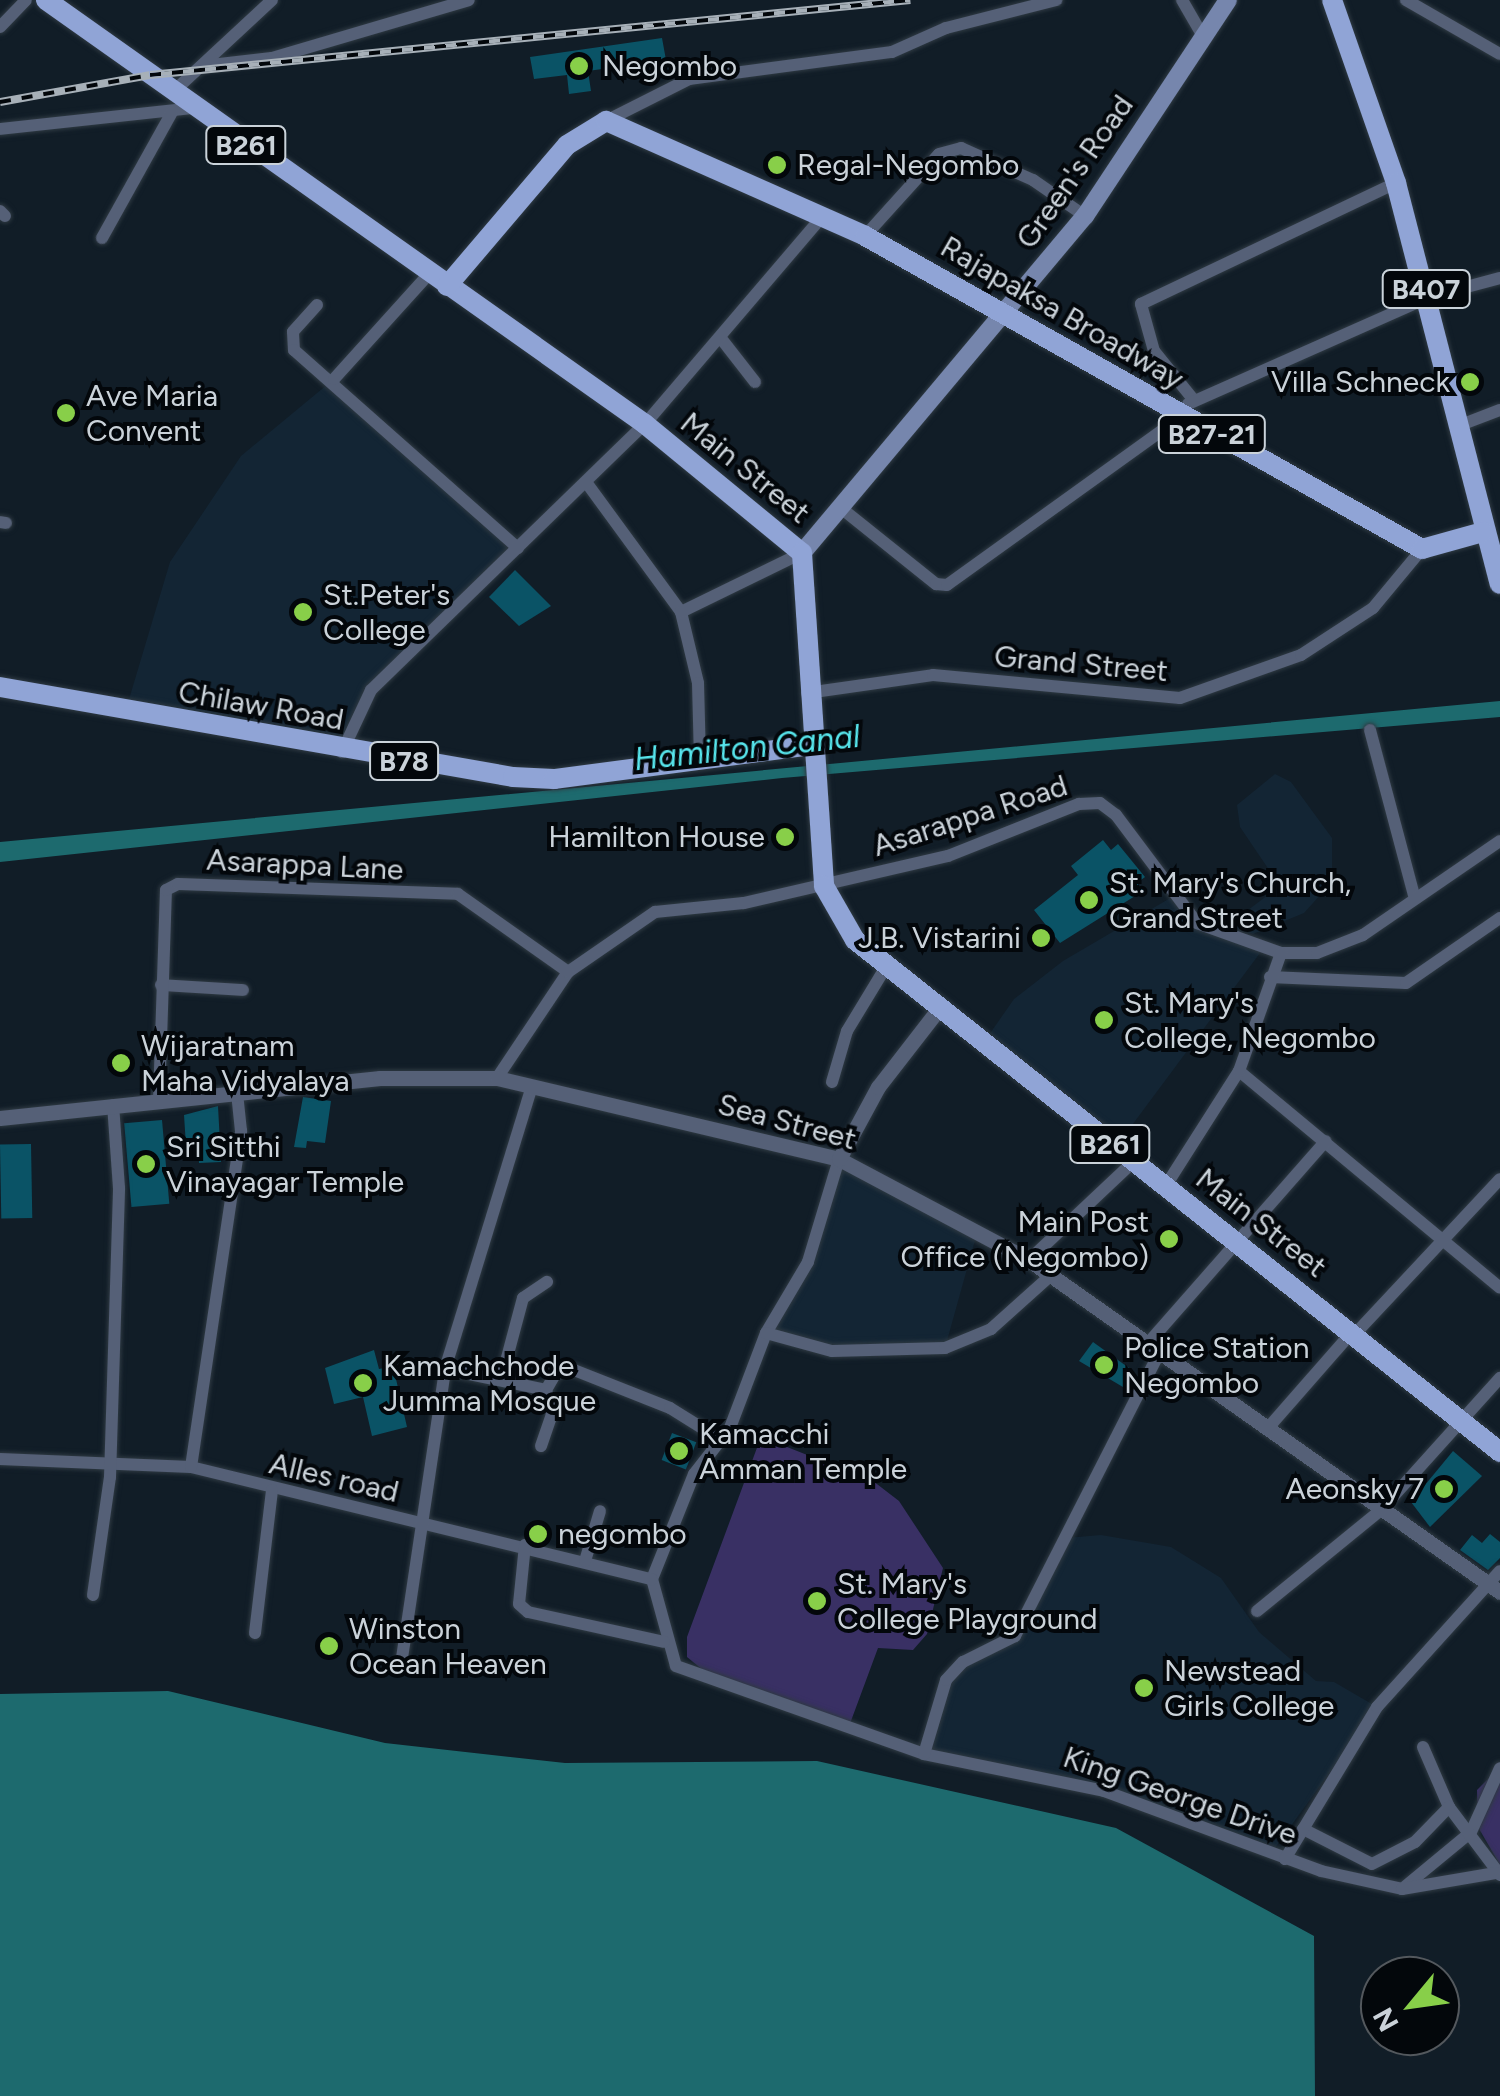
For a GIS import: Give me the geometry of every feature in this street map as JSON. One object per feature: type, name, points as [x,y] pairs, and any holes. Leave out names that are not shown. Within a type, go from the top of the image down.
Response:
[{"type":"main road","name":"Main Street","points":[[46,0],[172,102],[193,108],[645,424],[802,552],[812,780],[824,886],[834,912],[884,970],[1354,1333],[1500,1452]]},
{"type":"main road","name":"Green's Road","points":[[802,552],[1085,216],[1200,33],[1228,0]]},
{"type":"main road","name":"B407","points":[[1332,0],[1396,182],[1428,298],[1483,532],[1500,584]]},
{"type":"main road","name":"Rajapaksa Broadway","points":[[606,121],[865,236],[1007,311],[1422,549]]},
{"type":"main road","points":[[438,280],[566,145],[606,121]]},
{"type":"main road","points":[[1422,549],[1483,532]]},
{"type":"main road","name":"Chilaw Road","points":[[0,687],[342,752],[554,779],[811,745]]},
{"type":"street","points":[[0,27],[26,0]]},
{"type":"street","points":[[102,238],[172,102],[202,66],[272,0]]},
{"type":"street","points":[[202,66],[272,58],[469,0]]},
{"type":"street","points":[[606,121],[690,79],[892,52],[946,28],[1056,0]]},
{"type":"street","points":[[1182,0],[1200,33]]},
{"type":"street","points":[[1406,0],[1500,54]]},
{"type":"street","points":[[0,128],[172,102]]},
{"type":"street","points":[[865,236],[939,154],[962,148],[1017,171],[1085,216]]},
{"type":"street","points":[[1183,410],[1154,351],[1142,304],[1396,182]]},
{"type":"street","points":[[342,752],[371,690],[645,424],[722,341],[820,219]]},
{"type":"street","points":[[841,508],[947,585],[1099,484],[1183,410],[1428,298],[1500,278]]},
{"type":"street","points":[[334,379],[438,280]]},
{"type":"street","points":[[317,305],[290,342],[518,548]]},
{"type":"street","points":[[722,341],[755,382]]},
{"type":"street","points":[[1458,426],[1500,410]]},
{"type":"street","points":[[586,482],[681,612],[698,683],[700,762]]},
{"type":"street","name":"Grand Street","points":[[807,693],[933,674],[1180,698],[1301,655],[1373,608],[1422,549]]},
{"type":"street","points":[[681,612],[802,552]]},
{"type":"street","points":[[1370,730],[1414,896]]},
{"type":"street","name":"Asarappa Road","points":[[497,1078],[568,972],[655,912],[824,886],[948,856],[1100,802],[1196,923],[1282,953],[1317,953],[1363,935],[1414,896],[1500,841]]},
{"type":"street","name":"Asarappa Lane","points":[[159,1100],[166,890],[178,884],[458,894],[568,972]]},
{"type":"street","points":[[1270,977],[1406,983],[1500,918]]},
{"type":"street","points":[[1165,1187],[1240,1071],[1270,977],[1282,953]]},
{"type":"street","points":[[832,1082],[842,1040],[884,970]]},
{"type":"street","points":[[161,985],[243,990]]},
{"type":"street","points":[[524,1545],[519,1604],[528,1612],[664,1642],[652,1579],[694,1474],[718,1438],[730,1428],[766,1333],[808,1262],[839,1159],[878,1087],[937,1011]]},
{"type":"street","points":[[1240,1071],[1445,1237],[1500,1288]]},
{"type":"street","name":"Sea Street","points":[[0,1118],[380,1078],[497,1078],[839,1159],[1029,1260],[1156,1345],[1380,1510],[1496,1582]]},
{"type":"street","points":[[402,1658],[445,1369],[532,1087]]},
{"type":"street","points":[[191,1467],[240,1131],[238,1094]]},
{"type":"street","points":[[93,1595],[106,1466],[119,1188],[113,1105]]},
{"type":"street","points":[[924,1754],[946,1680],[963,1662],[1015,1636],[1156,1345],[1236,1242],[1326,1140]]},
{"type":"street","points":[[1029,1260],[1132,1162]]},
{"type":"street","points":[[1268,1428],[1500,1179]]},
{"type":"street","points":[[766,1333],[847,1352],[945,1348],[991,1330],[1050,1276]]},
{"type":"street","points":[[501,1380],[522,1298],[547,1282]]},
{"type":"street","points":[[445,1369],[546,1390]]},
{"type":"street","points":[[541,1446],[552,1414],[546,1390],[558,1371],[574,1370],[670,1408],[718,1438]]},
{"type":"street","points":[[1257,1611],[1380,1510],[1500,1378]]},
{"type":"street","name":"Alles road","points":[[0,1459],[191,1467],[272,1490],[524,1545],[652,1579]]},
{"type":"street","points":[[255,1633],[272,1490]]},
{"type":"street","points":[[585,1561],[600,1511]]},
{"type":"street","points":[[1284,1859],[1377,1707],[1496,1582]]},
{"type":"street","name":"King George Drive","points":[[664,1642],[676,1666],[924,1754],[1104,1792],[1284,1859],[1402,1888]]},
{"type":"street","points":[[1402,1888],[1498,1874],[1449,1807],[1423,1747]]},
{"type":"street","points":[[1402,1888],[1471,1832],[1500,1768]]},
{"type":"street","points":[[1302,1829],[1372,1864],[1415,1842],[1449,1807]]},
{"type":"shaded area","name":"St.Peter's College","points":[[334,379],[518,548],[371,690],[342,752],[127,706],[170,562],[241,456]]},
{"type":"shaded area","points":[[1500,701],[1500,717],[782,778],[0,862],[0,842]]},
{"type":"shaded area","points":[[1275,774],[1291,782],[1332,838],[1332,882],[1304,913],[1253,934],[1228,925],[1280,886],[1240,827],[1237,805]]},
{"type":"shaded area","name":"St. Mary's College, Negombo","points":[[1172,897],[1197,923],[1263,949],[1118,1144],[984,1042],[1014,999],[1063,961]]},
{"type":"shaded area","points":[[839,1159],[977,1233],[945,1348],[879,1355],[766,1333],[808,1262]]},
{"type":"shaded area","name":"St. Mary's College Playground","points":[[758,1445],[782,1445],[873,1481],[899,1501],[943,1568],[927,1634],[913,1650],[878,1648],[848,1729],[726,1689],[687,1657],[687,1637]]},
{"type":"shaded area","name":"Newstead Girls College","points":[[1101,1535],[1171,1547],[1221,1578],[1259,1632],[1316,1681],[1334,1682],[1377,1707],[1275,1848],[1033,1772],[924,1754],[946,1680],[1015,1636],[1066,1538]]},
{"type":"shaded area","points":[[168,1691],[385,1743],[565,1763],[817,1761],[1116,1828],[1314,1936],[1315,2096],[0,2096],[0,1694]]},
{"type":"shaded area","points":[[1500,1767],[1500,1865],[1478,1827],[1477,1790]]},
{"type":"building","name":"Negombo","points":[[662,38],[666,60],[588,71],[591,91],[569,94],[567,75],[534,79],[530,57]]},
{"type":"building","points":[[515,570],[551,606],[519,626],[489,597]]},
{"type":"building","name":"St. Mary's Church, Grand Street","points":[[1103,840],[1111,850],[1118,844],[1145,877],[1137,883],[1143,891],[1060,943],[1034,910],[1078,875],[1071,866]]},
{"type":"building","points":[[303,1097],[331,1101],[325,1143],[307,1141],[306,1148],[294,1147]]},
{"type":"building","points":[[218,1106],[221,1162],[199,1163],[198,1145],[186,1146],[184,1115]]},
{"type":"building","name":"Sri Sitthi Vinayagar Temple","points":[[162,1120],[169,1204],[131,1207],[124,1123]]},
{"type":"building","points":[[31,1144],[32,1218],[1,1219],[0,1145]]},
{"type":"building","name":"Police Station Negombo","points":[[1093,1342],[1129,1368],[1128,1390],[1079,1361]]},
{"type":"building","name":"Kamachchode Jumma Mosque","points":[[374,1350],[379,1369],[393,1366],[407,1427],[372,1436],[363,1397],[334,1404],[325,1368]]},
{"type":"building","name":"Kamacchi Amman Temple","points":[[672,1433],[696,1442],[686,1469],[662,1460]]},
{"type":"building","name":"Aeonsky 7","points":[[1453,1451],[1482,1476],[1430,1527],[1411,1502]]},
{"type":"building","points":[[1490,1534],[1500,1542],[1500,1558],[1488,1570],[1460,1550],[1472,1535],[1482,1543]]},
{"type":"railway","points":[[0,102],[150,75],[910,0]]},
{"type":"place","name":"Negombo","points":[[579,66]]},
{"type":"place","name":"Regal-Negombo","points":[[777,165]]},
{"type":"place","name":"Villa Schneck","points":[[1470,382]]},
{"type":"place","name":"Ave Maria Convent","points":[[66,413]]},
{"type":"place","name":"St.Peter's College","points":[[303,612]]},
{"type":"place","name":"Hamilton House","points":[[785,837]]},
{"type":"place","name":"St. Mary's Church, Grand Street","points":[[1089,900]]},
{"type":"place","name":"J.B. Vistarini","points":[[1041,938]]},
{"type":"place","name":"St. Mary's College, Negombo","points":[[1104,1020]]},
{"type":"place","name":"Wijaratnam Maha Vidyalaya","points":[[121,1063]]},
{"type":"place","name":"Sri Sitthi Vinayagar Temple","points":[[146,1164]]},
{"type":"place","name":"Main Post Office (Negombo)","points":[[1169,1239]]},
{"type":"place","name":"Police Station Negombo","points":[[1104,1365]]},
{"type":"place","name":"Kamachchode Jumma Mosque","points":[[363,1383]]},
{"type":"place","name":"Kamacchi Amman Temple","points":[[679,1451]]},
{"type":"place","name":"Aeonsky 7","points":[[1444,1489]]},
{"type":"place","name":"negombo","points":[[538,1534]]},
{"type":"place","name":"St. Mary's College Playground","points":[[817,1601]]},
{"type":"place","name":"Winston Ocean Heaven","points":[[329,1646]]},
{"type":"place","name":"Newstead Girls College","points":[[1144,1688]]},
{"type":"water label","name":"Hamilton Canal","points":[[747,748]]}]
